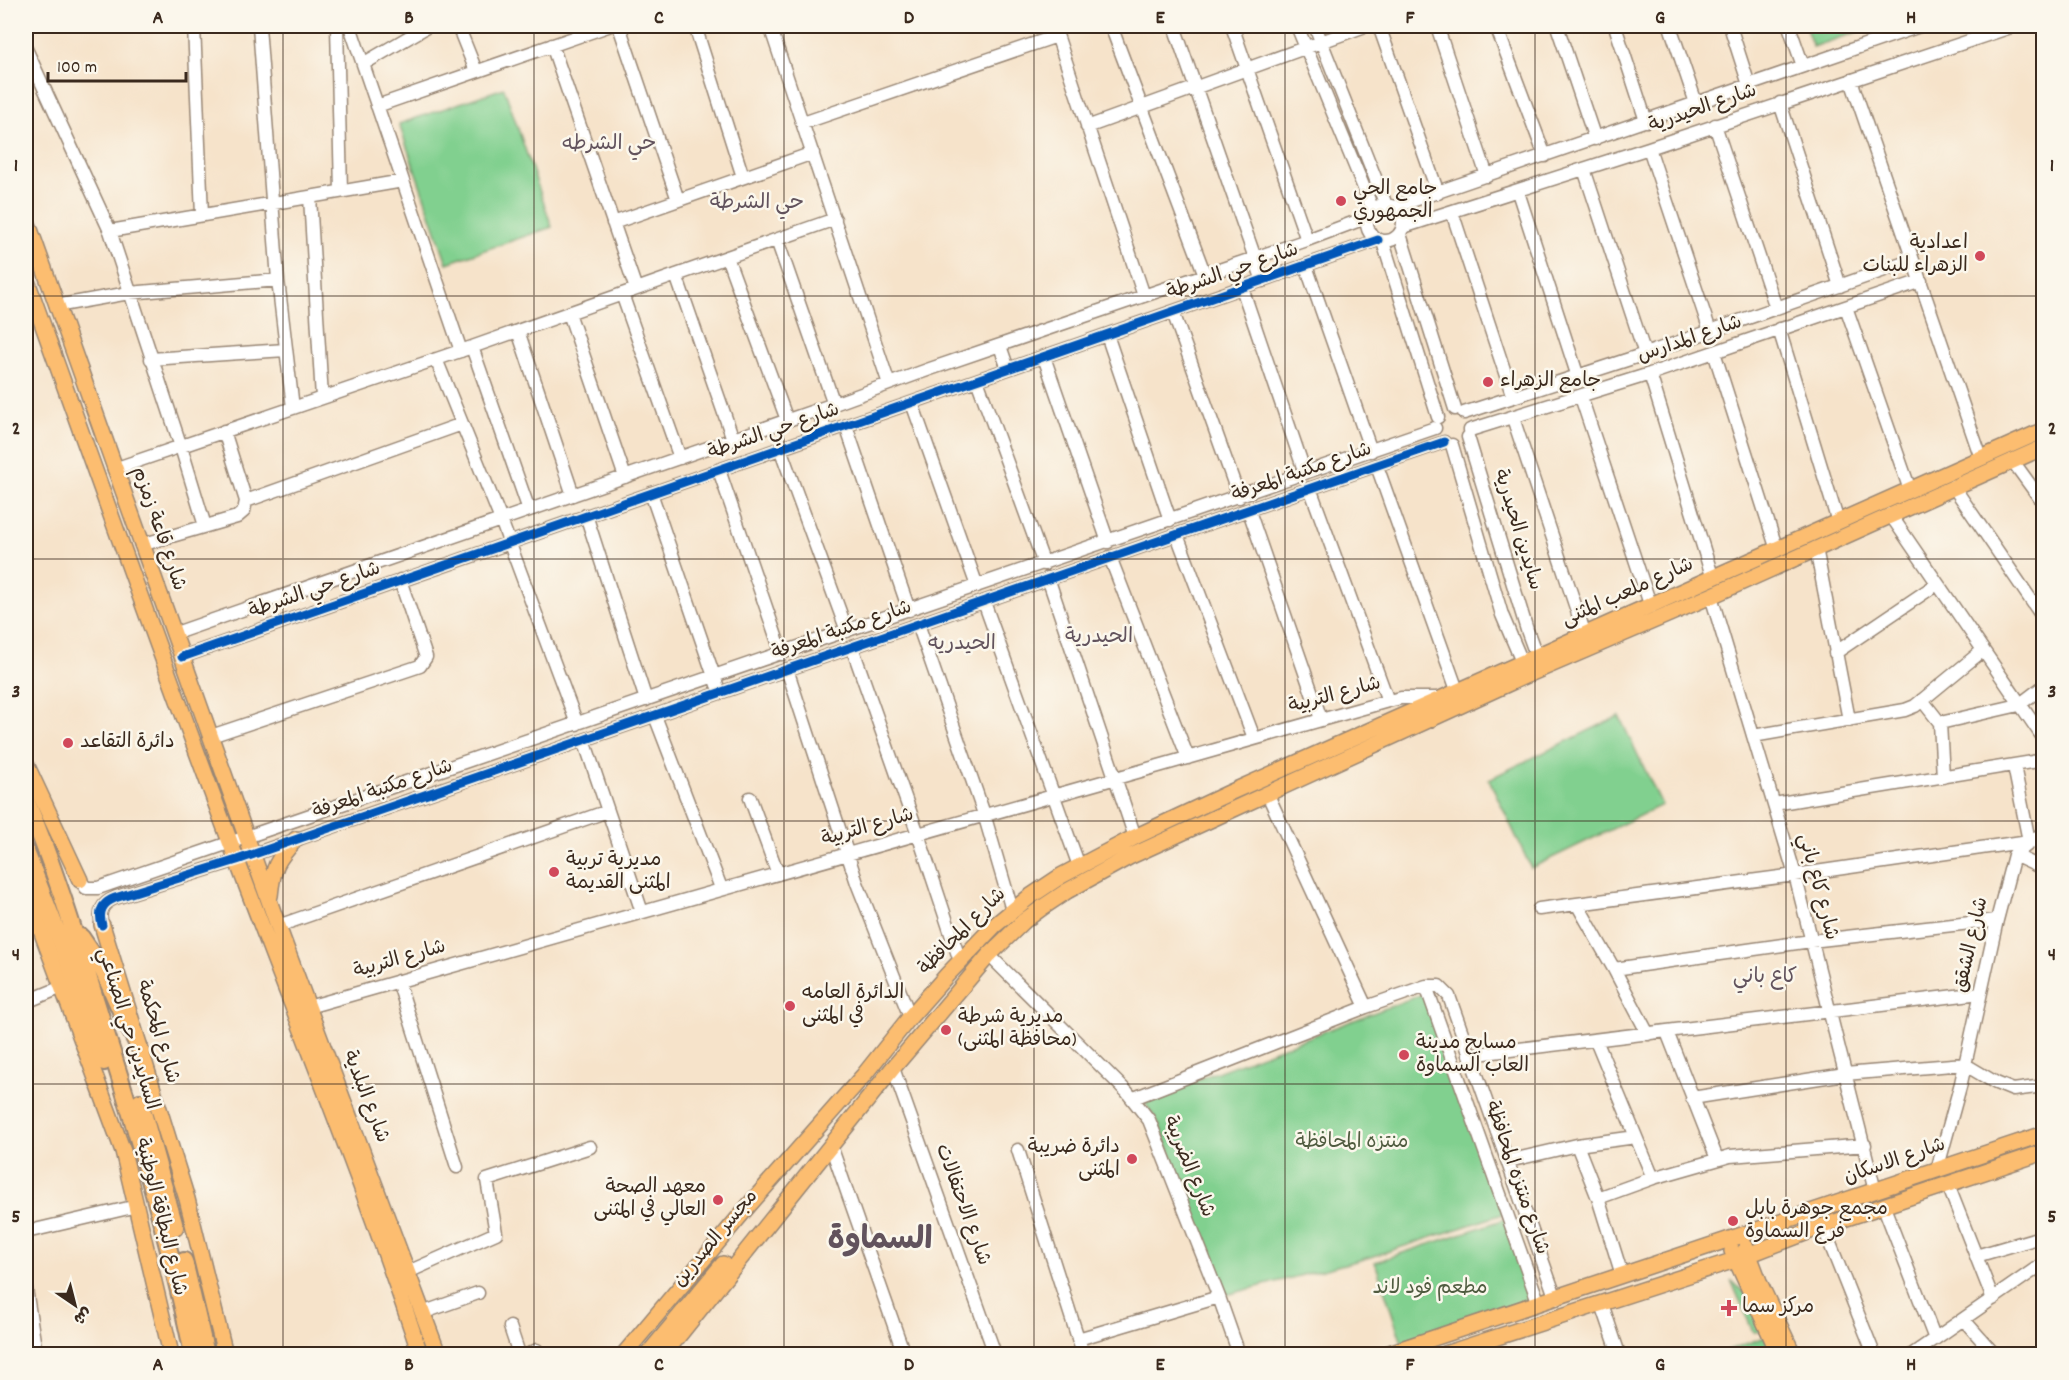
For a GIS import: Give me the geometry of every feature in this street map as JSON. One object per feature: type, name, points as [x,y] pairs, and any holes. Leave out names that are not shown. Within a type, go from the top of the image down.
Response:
[{"type":"highway","name":"السايدين حي الصناعي","points":[[26,800],[73,923],[134,1122],[162,1240]]},
{"type":"highway","points":[[26,852],[46,922],[108,1075],[143,1189],[162,1240],[193,1354]]},
{"type":"highway","points":[[46,922],[73,923]]},
{"type":"highway","points":[[73,923],[106,1002],[155,1150],[206,1354]]},
{"type":"highway","points":[[73,923],[102,968],[139,1047]]},
{"type":"highway","points":[[162,1240],[184,1354]]},
{"type":"main road","name":"شارع قاعة زمزم","points":[[26,218],[253,854]]},
{"type":"main road","name":"شارع قاعة زمزم","points":[[26,278],[237,860]]},
{"type":"main road","points":[[73,410],[91,403]]},
{"type":"main road","name":"شارع ملعب المثنى","points":[[1236,808],[1268,795],[1532,666],[1585,635],[1777,550],[1809,546],[1838,522],[2043,430]]},
{"type":"main road","name":"شارع ملعب المثنى","points":[[1229,793],[1457,690],[1532,666],[1711,596],[1809,546],[1890,514],[2043,447]]},
{"type":"main road","points":[[180,703],[196,697]]},
{"type":"main road","points":[[26,764],[80,880]]},
{"type":"main road","points":[[1229,793],[1236,808]]},
{"type":"main road","name":"شارع المحافظة","points":[[805,1143],[910,1017],[960,961],[1012,910],[1044,886],[1079,866],[1229,793]]},
{"type":"main road","name":"شارع المحافظة","points":[[827,1151],[892,1068],[989,955],[1024,921],[1067,891],[1129,857],[1236,808]]},
{"type":"main road","points":[[270,902],[272,874],[278,859],[296,839]]},
{"type":"main road","name":"شارع البلدية","points":[[253,854],[308,1006],[316,1046],[420,1354]]},
{"type":"main road","name":"شارع البلدية","points":[[237,860],[408,1272],[438,1354]]},
{"type":"main road","name":"شارع البطاقة الوطنية","points":[[26,890],[46,922],[62,987],[112,1117],[131,1179],[171,1354]]},
{"type":"main road","name":"شارع المحكمة","points":[[102,925],[172,1150]]},
{"type":"main road","name":"شارع الاسكان","points":[[1735,1251],[1743,1235],[2043,1134]]},
{"type":"main road","points":[[624,1354],[750,1204],[805,1143]]},
{"type":"main road","name":"مجسر الصدرين","points":[[648,1354],[779,1189],[805,1143]]},
{"type":"main road","points":[[172,1150],[179,1195],[216,1354]]},
{"type":"main road","points":[[172,1150],[196,1232],[225,1354]]},
{"type":"main road","points":[[663,1354],[827,1151]]},
{"type":"main road","name":"مجسر الصدرين","points":[[636,1354],[779,1189],[827,1151]]},
{"type":"main road","name":"شارع الاسكان","points":[[1386,1354],[1556,1299],[1622,1275],[1788,1239],[2043,1152]]},
{"type":"main road","points":[[1779,1354],[1755,1286],[1759,1267],[1769,1252],[1788,1239]]},
{"type":"main road","points":[[1445,1354],[1679,1278],[1735,1251],[1792,1354]]},
{"type":"main road","points":[[1679,1278],[1721,1272],[1731,1273],[1755,1286]]},
{"type":"street","points":[[194,26],[202,215]]},
{"type":"street","points":[[259,26],[278,279],[293,408]]},
{"type":"street","points":[[337,26],[342,192]]},
{"type":"street","points":[[350,26],[403,181],[529,510]]},
{"type":"street","points":[[363,64],[428,26]]},
{"type":"street","points":[[458,26],[476,72]]},
{"type":"street","points":[[377,106],[608,26]]},
{"type":"street","points":[[620,26],[678,200]]},
{"type":"street","points":[[695,26],[743,177]]},
{"type":"street","points":[[770,26],[889,384]]},
{"type":"street","points":[[1112,26],[1205,275]]},
{"type":"street","points":[[1174,26],[1263,281]]},
{"type":"street","points":[[1232,26],[1307,240]]},
{"type":"street","points":[[1297,26],[1370,214],[1368,228],[1370,233],[1381,241],[1439,439],[1448,443],[1461,442],[1469,434],[1469,421],[1460,411],[1402,231],[1402,216],[1390,206],[1315,26]]},
{"type":"street","points":[[1087,127],[1304,46],[1365,26]]},
{"type":"street","points":[[1379,26],[1438,193]]},
{"type":"street","points":[[1437,26],[1487,176]]},
{"type":"street","points":[[1496,26],[1545,156]]},
{"type":"street","points":[[1557,26],[1595,139]]},
{"type":"street","points":[[1615,26],[1646,121]]},
{"type":"street","points":[[1670,26],[1696,104]]},
{"type":"street","points":[[1730,26],[1749,85]]},
{"type":"street","points":[[1789,26],[1803,66]]},
{"type":"street","name":"شارع الحيدرية","points":[[1390,206],[1438,193],[1920,26]]},
{"type":"street","name":"شارع الحيدرية","points":[[1402,231],[2014,26]]},
{"type":"street","points":[[803,123],[1056,31]]},
{"type":"street","name":"شارع حي الشرطة","points":[[1056,31],[1144,296]]},
{"type":"street","points":[[552,45],[636,289]]},
{"type":"street","points":[[26,49],[110,231],[205,526]]},
{"type":"street","points":[[1851,80],[1981,458]]},
{"type":"street","points":[[1780,103],[1840,286]]},
{"type":"street","points":[[1715,125],[1776,308]]},
{"type":"street","points":[[1650,148],[1710,331]]},
{"type":"street","points":[[613,223],[813,153]]},
{"type":"street","points":[[1584,170],[1645,354]]},
{"type":"street","points":[[110,231],[403,181]]},
{"type":"street","points":[[1518,192],[1578,377]]},
{"type":"street","points":[[310,197],[322,398]]},
{"type":"street","points":[[1370,214],[1390,206]]},
{"type":"street","points":[[1452,213],[1513,398]]},
{"type":"street","name":"شارع حي الشرطة","points":[[173,634],[1307,240],[1370,214]]},
{"type":"street","points":[[114,469],[518,331],[835,219]]},
{"type":"street","points":[[1381,241],[1392,240],[1402,231]]},
{"type":"street","points":[[777,240],[834,404]]},
{"type":"street","name":"شارع حي الشرطة","points":[[182,657],[1381,241]]},
{"type":"street","points":[[727,257],[787,420]]},
{"type":"street","name":"شارع المدارس","points":[[1460,411],[1513,398],[1578,377],[1913,260]]},
{"type":"street","points":[[1306,266],[1371,451]]},
{"type":"street","points":[[676,275],[733,439]]},
{"type":"street","points":[[56,306],[129,293],[278,279]]},
{"type":"street","name":"شارع المدارس","points":[[1469,434],[1921,281]]},
{"type":"street","points":[[1242,288],[1305,473]]},
{"type":"street","points":[[622,294],[680,458]]},
{"type":"street","points":[[1846,307],[1910,490]]},
{"type":"street","points":[[1173,312],[1239,497]]},
{"type":"street","points":[[569,313],[625,477]]},
{"type":"street","points":[[1779,329],[1838,522]]},
{"type":"street","points":[[518,331],[573,495]]},
{"type":"street","points":[[1107,335],[1170,520]]},
{"type":"street","points":[[1000,346],[1008,369]]},
{"type":"street","points":[[151,359],[286,350]]},
{"type":"street","points":[[1714,352],[1777,550]]},
{"type":"street","points":[[1044,357],[1108,542]]},
{"type":"street","points":[[436,359],[501,520],[577,724]]},
{"type":"street","points":[[1650,374],[1713,579]]},
{"type":"street","points":[[977,380],[1044,564]]},
{"type":"street","points":[[1581,397],[1651,607]]},
{"type":"street","points":[[912,403],[977,586]]},
{"type":"street","points":[[818,410],[826,432]]},
{"type":"street","points":[[1436,423],[1445,410],[1460,411]]},
{"type":"street","points":[[1513,418],[1585,635]]},
{"type":"street","name":"شارع مكتبة المعرفة","points":[[80,880],[86,888],[95,889],[231,844],[1371,451],[1436,423]]},
{"type":"street","points":[[246,501],[462,424]]},
{"type":"street","points":[[846,426],[909,610]]},
{"type":"street","points":[[141,545],[240,516],[246,507],[246,501],[224,431]]},
{"type":"street","name":"سايدين الحيدرية","points":[[1469,434],[1532,666]]},
{"type":"street","name":"شارع مكتبة المعرفة","points":[[102,925],[100,912],[107,902],[237,860],[1048,578],[1448,443]]},
{"type":"street","name":"سايدين الحيدرية","points":[[1448,443],[1502,615],[1532,666]]},
{"type":"street","points":[[780,448],[847,631]]},
{"type":"street","points":[[2012,460],[2043,504]]},
{"type":"street","points":[[1377,466],[1457,690]]},
{"type":"street","points":[[719,470],[782,654]]},
{"type":"street","points":[[1953,486],[2043,619]]},
{"type":"street","points":[[1310,488],[1388,701]]},
{"type":"street","points":[[651,493],[719,694]]},
{"type":"street","points":[[1249,511],[1321,719]]},
{"type":"street","points":[[1890,514],[2043,739]]},
{"type":"street","points":[[586,515],[646,700]]},
{"type":"street","points":[[1177,536],[1254,738]]},
{"type":"street","points":[[1809,546],[1849,720]]},
{"type":"street","points":[[1110,557],[1188,758]]},
{"type":"street","points":[[1048,578],[1135,837]]},
{"type":"street","points":[[211,736],[420,666],[426,657],[424,645],[400,580]]},
{"type":"street","points":[[1835,653],[1937,584]]},
{"type":"street","name":"شارع كاع باني","points":[[1711,596],[1795,875],[1865,1144],[1875,1191]]},
{"type":"street","points":[[984,602],[1079,866]]},
{"type":"street","points":[[918,624],[984,814],[1012,910]]},
{"type":"street","points":[[852,647],[960,961]]},
{"type":"street","points":[[1753,736],[1905,710],[1915,706],[1982,651]]},
{"type":"street","points":[[787,669],[857,883],[910,1017]]},
{"type":"street","points":[[1940,723],[2019,705],[2043,686]]},
{"type":"street","name":"شارع التربية","points":[[308,1006],[984,814],[1116,779],[1321,719],[1401,698],[1440,698]]},
{"type":"street","points":[[1922,700],[1940,723],[1943,777]]},
{"type":"street","points":[[655,716],[721,888]]},
{"type":"street","points":[[584,740],[642,912]]},
{"type":"street","points":[[1774,804],[2043,760]]},
{"type":"street","points":[[2014,766],[2029,841]]},
{"type":"street","points":[[1268,795],[1366,1007]]},
{"type":"street","points":[[750,798],[778,874]]},
{"type":"street","points":[[278,926],[608,811]]},
{"type":"street","points":[[2043,832],[2014,855],[2043,869]]},
{"type":"street","points":[[1539,909],[2029,841]]},
{"type":"street","name":"شارع الشقق","points":[[1937,1170],[2014,855]]},
{"type":"street","points":[[156,868],[161,884]]},
{"type":"street","points":[[1577,904],[1648,1034]]},
{"type":"street","points":[[1614,969],[1811,941],[1997,920]]},
{"type":"street","name":"شارع الضريبة","points":[[989,955],[1134,1098],[1155,1132],[1237,1349]]},
{"type":"street","points":[[398,981],[457,1167]]},
{"type":"street","points":[[1134,1098],[1366,1007],[1426,986]]},
{"type":"street","name":"شارع منتزه المحافظة","points":[[1539,1304],[1426,986],[1439,986],[1449,996],[1556,1299]]},
{"type":"street","points":[[26,1002],[62,987]]},
{"type":"street","points":[[1469,1055],[1980,993]]},
{"type":"street","points":[[1667,1032],[1717,1159]]},
{"type":"street","points":[[1596,1040],[1653,1178]]},
{"type":"street","points":[[1692,1098],[1845,1074],[1964,1064],[1995,1083],[2013,1090],[2043,1086]]},
{"type":"street","name":"شارع الاحتفالات","points":[[892,1068],[995,1354]]},
{"type":"street","points":[[1508,1161],[1577,1145],[1636,1137]]},
{"type":"street","points":[[1598,1198],[1653,1178],[1717,1159],[1865,1144]]},
{"type":"street","points":[[1577,1145],[1598,1198],[1622,1275]]},
{"type":"street","points":[[408,1272],[496,1233],[487,1180],[590,1147]]},
{"type":"street","points":[[1018,1150],[1083,1354]]},
{"type":"street","points":[[827,1151],[904,1354]]},
{"type":"street","points":[[1948,1185],[1993,1299]]},
{"type":"street","points":[[26,1232],[137,1206]]},
{"type":"street","points":[[1884,1207],[1935,1339]]},
{"type":"street","points":[[1823,1226],[1874,1354]]},
{"type":"street","points":[[1976,1256],[2043,1236]]},
{"type":"street","points":[[1913,1354],[2043,1263]]},
{"type":"street","points":[[26,1289],[36,1354]]},
{"type":"street","points":[[422,1313],[478,1293]]},
{"type":"street","points":[[1078,1339],[1219,1297]]},
{"type":"street","points":[[1602,1304],[1619,1354]]},
{"type":"street","points":[[1964,1320],[1994,1354]]},
{"type":"street","points":[[510,1327],[519,1354]]},
{"type":"street","points":[[2039,1354],[2043,1351]]},
{"type":"green space","points":[[1805,26],[1874,26],[1813,47]]},
{"type":"green space","points":[[504,88],[552,227],[447,263],[399,124]]},
{"type":"green space","points":[[1619,716],[1662,805],[1531,868],[1489,779]]},
{"type":"green space","name":"منتزه المحافظة","points":[[1423,994],[1503,1214],[1371,1257],[1226,1295],[1158,1122],[1143,1100]]},
{"type":"green space","name":"مطعم فود لاند","points":[[1509,1218],[1531,1299],[1402,1343],[1375,1262]]},
{"type":"green space","points":[[1731,1280],[1745,1293],[1763,1331],[1753,1332]]},
{"type":"green space","points":[[1765,1337],[1773,1354],[1718,1354]]},
{"type":"cycle path","points":[[182,657],[1378,240]]},
{"type":"cycle path","points":[[102,925],[102,908],[115,898],[237,860],[1444,442]]},
{"type":"place","name":"جامع الحي الجمهوري","points":[[1341,201]]},
{"type":"place","name":"اعدادية الزهراء للبنات","points":[[1980,256]]},
{"type":"place","name":"جامع الزهراء","points":[[1488,382]]},
{"type":"place","name":"دائرة التقاعد","points":[[68,743]]},
{"type":"place","name":"مديرية تربية المثنى القديمة","points":[[554,872]]},
{"type":"place","name":"الدائرة العامه في المثنى","points":[[790,1006]]},
{"type":"place","name":"مديرية شرطة (محافظة المثنى)","points":[[946,1030]]},
{"type":"place","name":"مسابح مدينة العاب السماوة","points":[[1404,1055]]},
{"type":"place","name":"دائرة ضريبة المثنى","points":[[1132,1159]]},
{"type":"place","name":"معهد الصحة العالي في المثنى","points":[[718,1200]]},
{"type":"place","name":"مجمع جوهرة بابل فرع السماوة","points":[[1733,1221]]},
{"type":"place","name":"مركز سما","points":[[1729,1308]]},
{"type":"district","name":"حي الشرطه","points":[[609,145]]},
{"type":"district","name":"حي الشرطة","points":[[757,204]]},
{"type":"district","name":"الحيدرية","points":[[1099,638]]},
{"type":"district","name":"الحيدريه","points":[[962,645]]},
{"type":"district","name":"كاع باني","points":[[1765,978]]},
{"type":"district","name":"السماوة","points":[[880,1242]]}]
